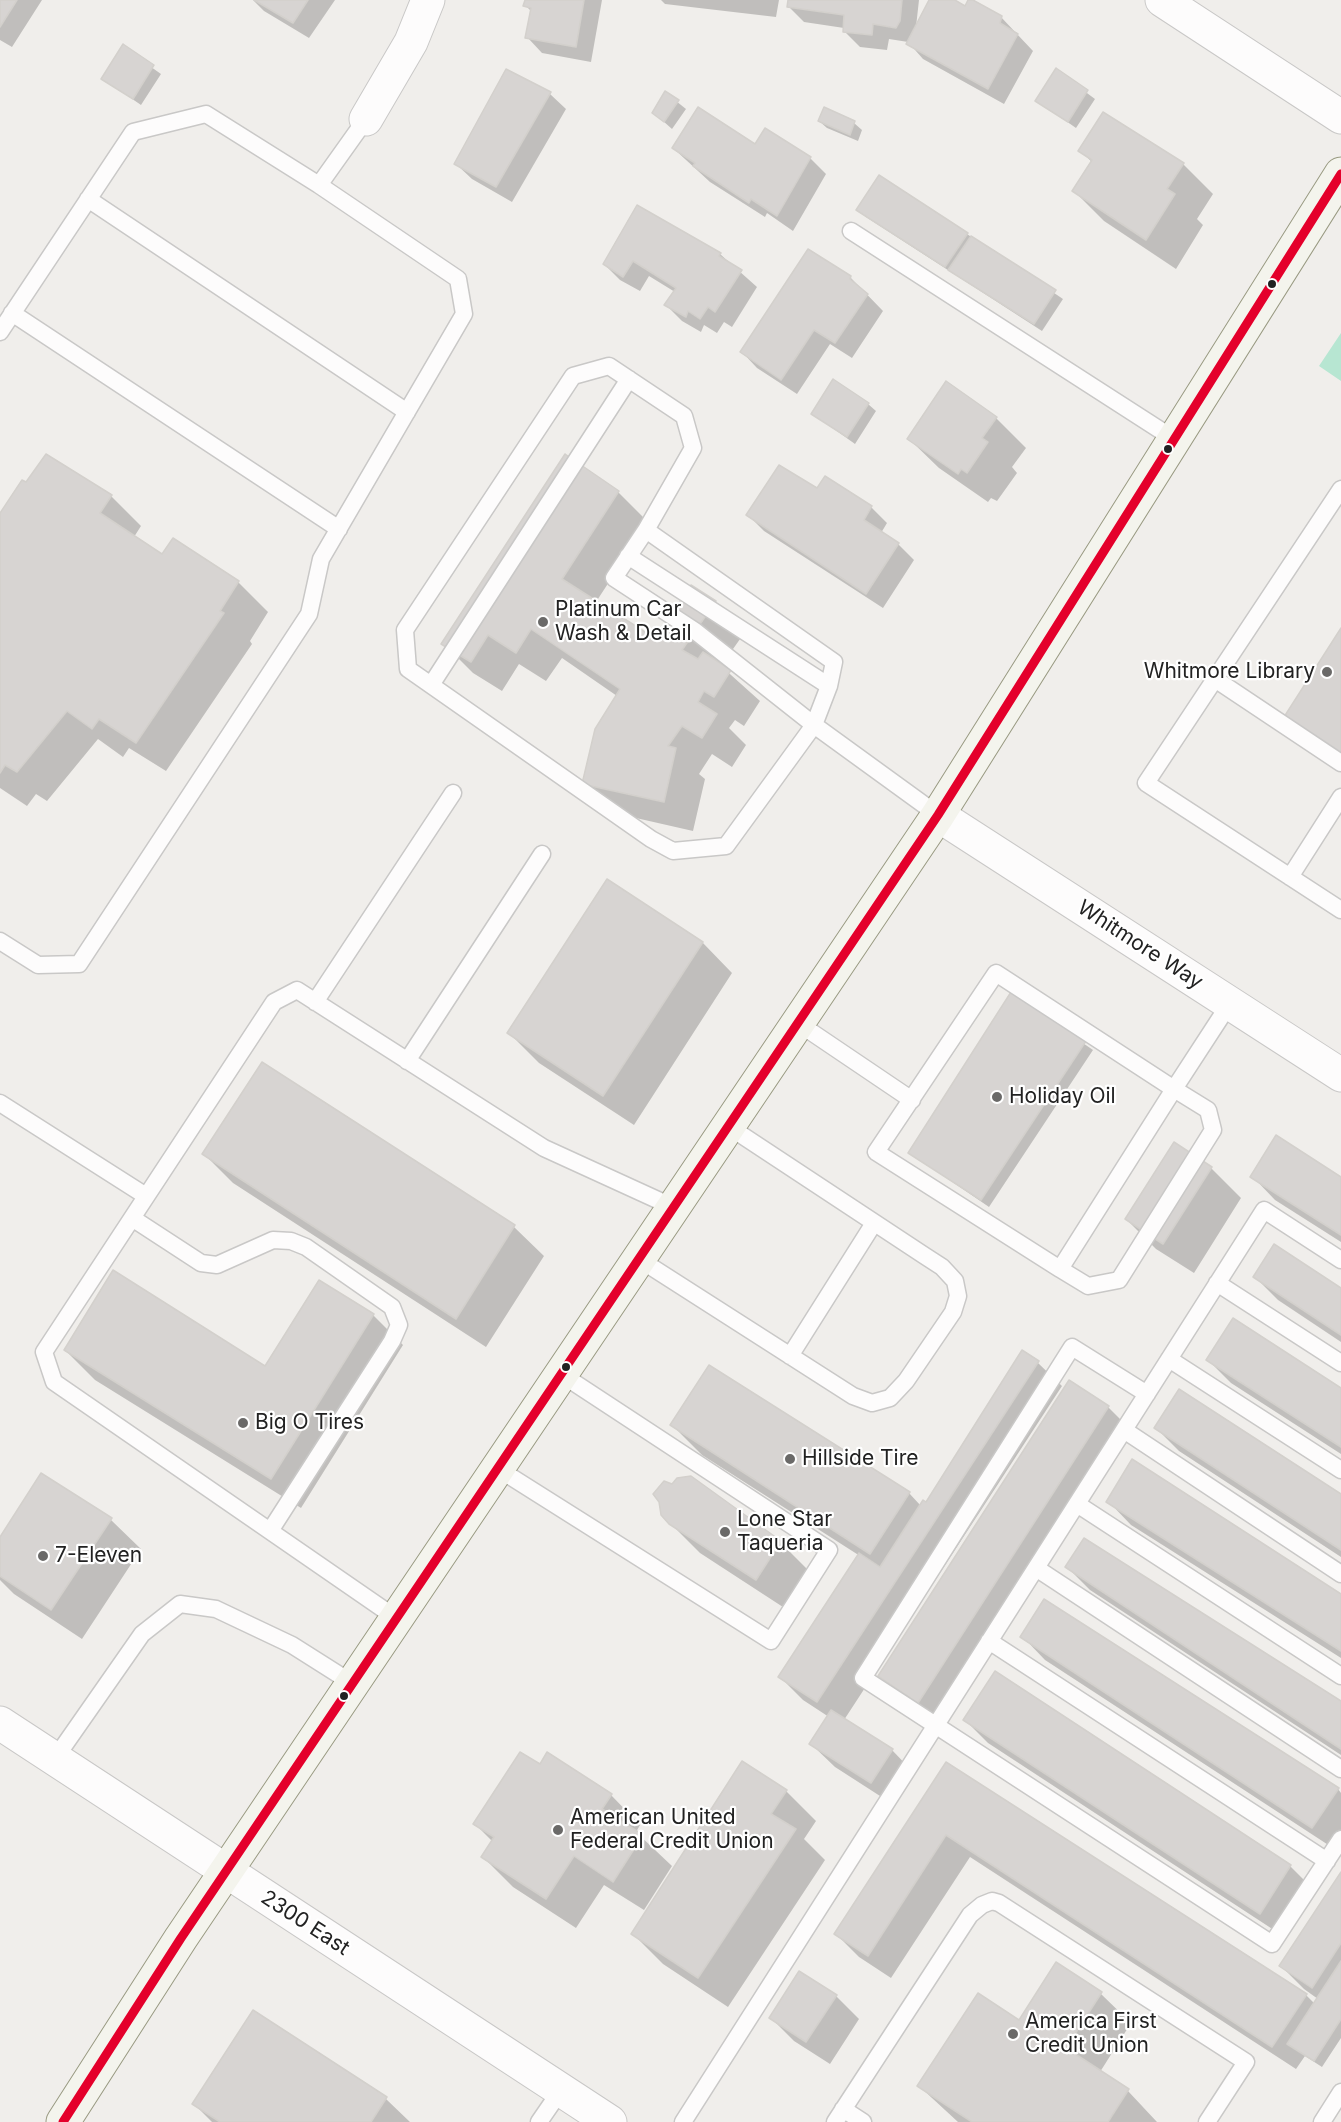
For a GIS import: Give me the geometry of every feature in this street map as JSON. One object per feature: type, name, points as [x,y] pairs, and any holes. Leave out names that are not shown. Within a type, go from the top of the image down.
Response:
[{"type":"main road","points":[[63,2122],[352,1683],[938,815],[1341,174]]},
{"type":"street","points":[[366,119],[411,42],[428,0]]},
{"type":"street","points":[[1162,0],[1341,117]]},
{"type":"street","name":"Whitmore Way","points":[[938,815],[1341,1075]]},
{"type":"street","name":"2300 East","points":[[0,1724],[610,2122]]},
{"type":"lane","points":[[0,332],[133,132],[206,114],[319,185],[458,279],[464,314],[321,559],[309,614],[79,964],[38,965],[0,941]]},
{"type":"lane","points":[[319,185],[366,119]]},
{"type":"lane","points":[[88,199],[407,412]]},
{"type":"lane","points":[[851,231],[1174,440]]},
{"type":"lane","points":[[12,313],[339,529]]},
{"type":"lane","points":[[646,530],[834,662],[829,686],[814,725],[726,846],[673,851],[651,839],[408,669],[405,630],[573,376],[609,366],[684,416],[693,448],[646,530],[614,578],[695,631],[814,725],[938,815]]},
{"type":"lane","points":[[431,685],[629,380]]},
{"type":"lane","points":[[1341,489],[1146,783],[1341,910]]},
{"type":"lane","points":[[628,556],[829,686]]},
{"type":"lane","points":[[1215,679],[1341,763]]},
{"type":"lane","points":[[315,1002],[453,793]]},
{"type":"lane","points":[[1290,877],[1341,797]]},
{"type":"lane","points":[[407,1061],[542,854]]},
{"type":"lane","points":[[996,973],[1208,1110],[1213,1130],[1119,1280],[1088,1286],[876,1152],[912,1100],[996,973]]},
{"type":"lane","points":[[396,1618],[54,1382],[44,1352],[274,1002],[297,990],[544,1148],[673,1207]]},
{"type":"lane","points":[[1060,1269],[1230,1004]]},
{"type":"lane","points":[[798,1023],[912,1100]]},
{"type":"lane","points":[[0,1103],[146,1196]]},
{"type":"lane","points":[[639,1259],[853,1396],[872,1403],[891,1398],[906,1381],[952,1312],[958,1296],[955,1281],[942,1267],[728,1126]]},
{"type":"lane","points":[[683,2122],[1264,1210],[1341,1260]]},
{"type":"lane","points":[[132,1218],[201,1263],[217,1265],[273,1240],[291,1241],[306,1247],[392,1308],[399,1325],[392,1341],[270,1532]]},
{"type":"lane","points":[[790,1356],[874,1222]]},
{"type":"lane","points":[[1217,1283],[1341,1363]]},
{"type":"lane","points":[[1146,1394],[1072,1347],[862,1678],[1272,1944],[1341,1839]]},
{"type":"lane","points":[[1169,1359],[1341,1470]]},
{"type":"lane","points":[[497,1468],[771,1641],[829,1550],[561,1374]]},
{"type":"lane","points":[[1124,1430],[1341,1574]]},
{"type":"lane","points":[[1077,1504],[1341,1676]]},
{"type":"lane","points":[[1036,1568],[1341,1768]]},
{"type":"lane","points":[[54,1760],[86,1710],[142,1634],[180,1604],[216,1609],[292,1645],[352,1683]]},
{"type":"lane","points":[[989,1641],[1327,1861]]},
{"type":"lane","points":[[863,2122],[839,2115],[970,1915],[982,1905],[992,1901],[999,1903],[1246,2062],[1207,2122]]},
{"type":"lane","points":[[539,2122],[561,2090]]},
{"type":"lane","points":[[1322,2122],[1341,2092]]},
{"type":"green space","points":[[1341,333],[1341,381],[1319,366]]},
{"type":"building","points":[[0,0],[17,0],[0,27]]},
{"type":"building","points":[[254,0],[308,0],[293,23]]},
{"type":"building","points":[[525,0],[584,0],[576,47],[525,38],[531,8],[523,6]]},
{"type":"building","points":[[788,0],[902,0],[900,21],[896,28],[873,24],[872,35],[843,32],[844,15],[787,7]]},
{"type":"building","points":[[929,0],[955,0],[965,6],[968,0],[973,0],[1002,16],[1000,23],[1018,34],[988,89],[906,44]]},
{"type":"building","points":[[123,44],[154,65],[133,99],[101,79]]},
{"type":"building","points":[[1056,68],[1088,90],[1068,122],[1035,101]]},
{"type":"building","points":[[506,69],[551,92],[496,187],[454,164]]},
{"type":"building","points":[[665,91],[679,100],[664,122],[652,113]]},
{"type":"building","points":[[698,107],[755,144],[765,128],[811,157],[777,216],[751,199],[749,203],[693,166],[695,163],[672,148]]},
{"type":"building","points":[[824,107],[855,121],[850,135],[818,121]]},
{"type":"building","points":[[1103,112],[1184,163],[1167,189],[1175,194],[1146,240],[1072,191],[1092,160],[1078,151]]},
{"type":"building","points":[[879,175],[968,233],[945,267],[856,210]]},
{"type":"building","points":[[637,205],[721,253],[719,256],[742,270],[715,312],[708,307],[700,319],[688,311],[686,317],[664,305],[676,288],[633,261],[623,277],[603,264]]},
{"type":"building","points":[[971,236],[1056,290],[1034,324],[948,270]]},
{"type":"building","points":[[808,249],[851,276],[850,279],[868,294],[835,343],[814,330],[781,380],[740,352]]},
{"type":"building","points":[[833,379],[869,403],[847,437],[811,414]]},
{"type":"building","points":[[946,381],[997,417],[982,438],[988,442],[967,473],[961,469],[958,474],[907,439]]},
{"type":"building","points":[[46,454],[112,495],[100,513],[162,554],[173,538],[239,581],[220,611],[224,613],[136,743],[99,719],[92,729],[67,711],[17,772],[5,765],[0,773],[0,513],[22,480],[26,482]]},
{"type":"building","name":"Platinum Car Wash & Detail","points":[[565,454],[619,491],[562,579],[656,639],[691,585],[716,601],[682,650],[698,659],[703,652],[731,670],[714,697],[704,691],[698,702],[717,714],[702,738],[682,726],[668,746],[676,748],[664,802],[582,784],[595,729],[620,689],[531,629],[516,653],[488,635],[471,662],[441,644]]},
{"type":"building","points":[[779,465],[817,488],[825,476],[872,506],[864,520],[899,543],[866,594],[746,515]]},
{"type":"building","name":"Whitmore Library","points":[[1341,628],[1341,753],[1284,717]]},
{"type":"building","points":[[607,879],[703,942],[603,1096],[507,1033]]},
{"type":"building","name":"Holiday Oil","points":[[1011,992],[1086,1041],[981,1200],[908,1153]]},
{"type":"building","points":[[262,1062],[515,1225],[456,1319],[202,1154]]},
{"type":"building","points":[[1276,1135],[1341,1177],[1341,1235],[1250,1177]]},
{"type":"building","points":[[1174,1142],[1212,1167],[1163,1244],[1125,1219]]},
{"type":"building","points":[[1274,1244],[1341,1288],[1341,1335],[1253,1277]]},
{"type":"building","name":"Big O Tires","points":[[113,1270],[265,1366],[319,1280],[374,1314],[271,1479],[64,1350]]},
{"type":"building","points":[[1233,1318],[1341,1388],[1341,1447],[1206,1360]]},
{"type":"building","points":[[1022,1350],[1039,1361],[817,1702],[778,1677],[859,1553],[880,1567],[923,1500],[926,1502]]},
{"type":"building","name":"Hillside Tire","points":[[709,1365],[910,1492],[870,1554],[670,1425]]},
{"type":"building","points":[[1069,1380],[1109,1406],[918,1703],[878,1676]]},
{"type":"building","points":[[1179,1389],[1341,1494],[1341,1550],[1154,1428]]},
{"type":"building","points":[[1132,1459],[1341,1594],[1341,1651],[1106,1502]]},
{"type":"building","name":"7-Eleven","points":[[41,1473],[112,1518],[51,1610],[0,1576],[0,1537]]},
{"type":"building","name":"Lone Star Taqueria","points":[[691,1476],[781,1541],[756,1580],[669,1524],[661,1515],[659,1502],[653,1494],[664,1481],[672,1484],[677,1478]]},
{"type":"building","points":[[1084,1538],[1341,1701],[1341,1749],[1065,1567]]},
{"type":"building","points":[[1044,1599],[1339,1788],[1312,1828],[1020,1637]]},
{"type":"building","points":[[995,1671],[1291,1865],[1260,1914],[963,1720]]},
{"type":"building","points":[[831,1710],[893,1749],[871,1783],[809,1744]]},
{"type":"building","name":"American United Federal Credit Union","points":[[520,1752],[540,1764],[547,1752],[612,1794],[602,1809],[643,1835],[613,1882],[574,1856],[546,1899],[481,1857],[494,1837],[473,1824]]},
{"type":"building","points":[[742,1761],[787,1790],[771,1814],[796,1829],[698,1978],[631,1934]]},
{"type":"building","points":[[946,1762],[1307,1994],[1272,2047],[946,1835],[868,1956],[834,1934]]},
{"type":"building","points":[[1341,1872],[1341,1943],[1312,1988],[1279,1966]]},
{"type":"building","points":[[1341,1961],[1341,2019],[1314,2061],[1287,2044]]},
{"type":"building","name":"America First Credit Union","points":[[1056,1962],[1102,1992],[1066,2048],[1129,2089],[1108,2122],[972,2122],[917,2086],[978,1993],[1019,2020]]},
{"type":"building","points":[[799,1971],[837,1995],[806,2042],[769,2018]]},
{"type":"building","points":[[253,2010],[387,2097],[371,2122],[220,2122],[192,2104]]},
{"type":"transit line","points":[[63,2122],[181,1938],[938,815],[1341,174]]},
{"type":"place","name":"Platinum Car Wash & Detail","points":[[543,622]]},
{"type":"place","name":"Whitmore Library","points":[[1327,672]]},
{"type":"place","name":"Holiday Oil","points":[[997,1097]]},
{"type":"place","name":"Big O Tires","points":[[243,1423]]},
{"type":"place","name":"Hillside Tire","points":[[790,1459]]},
{"type":"place","name":"Lone Star Taqueria","points":[[725,1532]]},
{"type":"place","name":"7-Eleven","points":[[43,1556]]},
{"type":"place","name":"American United Federal Credit Union","points":[[558,1830]]},
{"type":"place","name":"America First Credit Union","points":[[1013,2034]]}]
